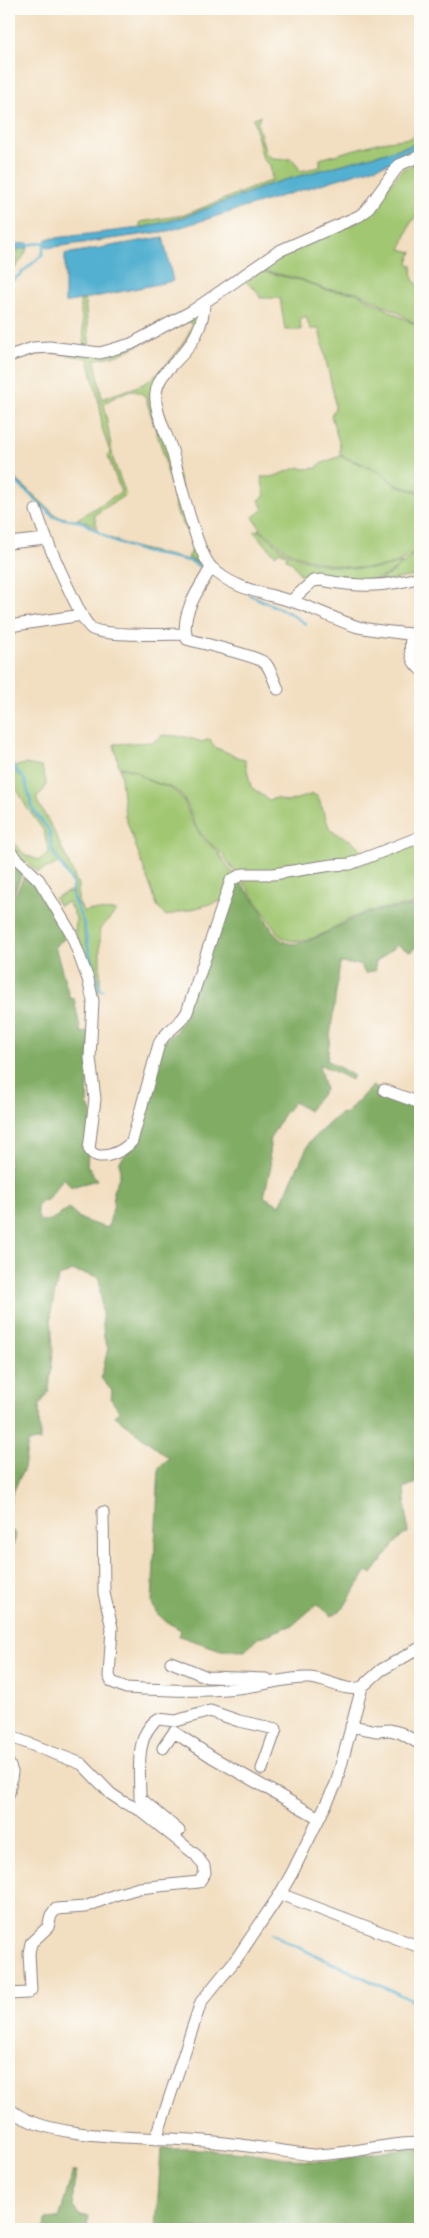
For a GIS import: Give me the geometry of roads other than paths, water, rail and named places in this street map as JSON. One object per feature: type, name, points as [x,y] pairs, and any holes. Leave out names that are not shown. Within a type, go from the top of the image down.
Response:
[{"type":"street","points":[[9,356],[33,348],[49,346],[89,352],[108,352],[138,340],[204,303],[279,251],[359,216],[366,211],[399,166],[420,156]]},
{"type":"street","points":[[204,303],[204,315],[190,345],[159,380],[156,404],[172,449],[182,492],[204,555],[211,568],[240,586],[258,594],[291,601],[356,626],[374,631],[416,634],[412,659],[420,669]]},
{"type":"street","points":[[36,510],[46,539],[82,615],[91,628],[98,631],[133,634],[186,634]]},
{"type":"street","points":[[9,542],[46,539]]},
{"type":"street","points":[[211,568],[193,598],[187,619],[187,639],[238,654],[260,658],[266,664],[278,689]]},
{"type":"street","points":[[291,601],[313,581],[321,580],[374,586],[394,585],[420,577]]},
{"type":"street","points":[[9,626],[82,615]]},
{"type":"street","points":[[9,851],[39,880],[71,933],[88,979],[93,1001],[90,1058],[95,1099],[88,1146],[91,1153],[99,1156],[119,1151],[132,1141],[158,1044],[163,1035],[180,1022],[187,1012],[223,901],[234,877],[243,874],[273,874],[350,864],[420,837]]},
{"type":"street","points":[[384,1090],[420,1103]]},
{"type":"street","points":[[103,1512],[104,1593],[112,1628],[109,1676],[112,1682],[126,1688],[218,1690],[260,1685],[282,1680]]},
{"type":"street","points":[[156,2139],[201,2002],[237,1958],[280,1894],[341,1772],[362,1687],[381,1670],[420,1648]]},
{"type":"street","points":[[171,1662],[207,1677],[282,1680],[310,1678],[329,1681],[349,1688],[362,1687]]},
{"type":"street","points":[[9,1994],[28,1993],[31,1990],[29,1953],[31,1943],[48,1927],[51,1915],[56,1909],[85,1907],[115,1894],[139,1888],[199,1882],[205,1873],[204,1866],[188,1838],[140,1798],[142,1745],[145,1734],[153,1722],[158,1719],[176,1722],[210,1711],[239,1721],[276,1729],[262,1769]]},
{"type":"street","points":[[352,1726],[378,1731],[390,1730],[420,1744]]},
{"type":"street","points":[[163,1748],[174,1732],[220,1762],[319,1818]]},
{"type":"street","points":[[9,1736],[82,1764],[111,1794],[140,1810],[196,1854]]},
{"type":"street","points":[[9,1764],[12,1772],[9,1793]]},
{"type":"street","points":[[280,1894],[420,1947]]},
{"type":"street","points":[[9,2108],[28,2122],[45,2127],[100,2135],[191,2140],[312,2155],[331,2155],[388,2145],[420,2143]]},
{"type":"water","points":[[420,143],[419,154],[168,231],[47,248],[46,239],[140,228],[182,218],[274,183]]},
{"type":"water","points":[[163,237],[173,281],[65,303],[65,254]]},
{"type":"water","points":[[28,243],[28,248],[9,250],[9,245]]},
{"type":"waterway","points":[[25,245],[49,242]]},
{"type":"waterway","points":[[9,284],[42,255],[45,243]]},
{"type":"waterway","points":[[9,475],[54,517],[82,522],[115,542],[144,552],[190,561],[205,570]]},
{"type":"waterway","points":[[250,595],[289,613],[306,624]]},
{"type":"waterway","points":[[9,761],[25,780],[34,811],[49,830],[52,851],[73,884],[72,896],[83,922],[97,981],[100,989],[103,990]]},
{"type":"waterway","points":[[273,1933],[285,1941],[420,2004]]}]
